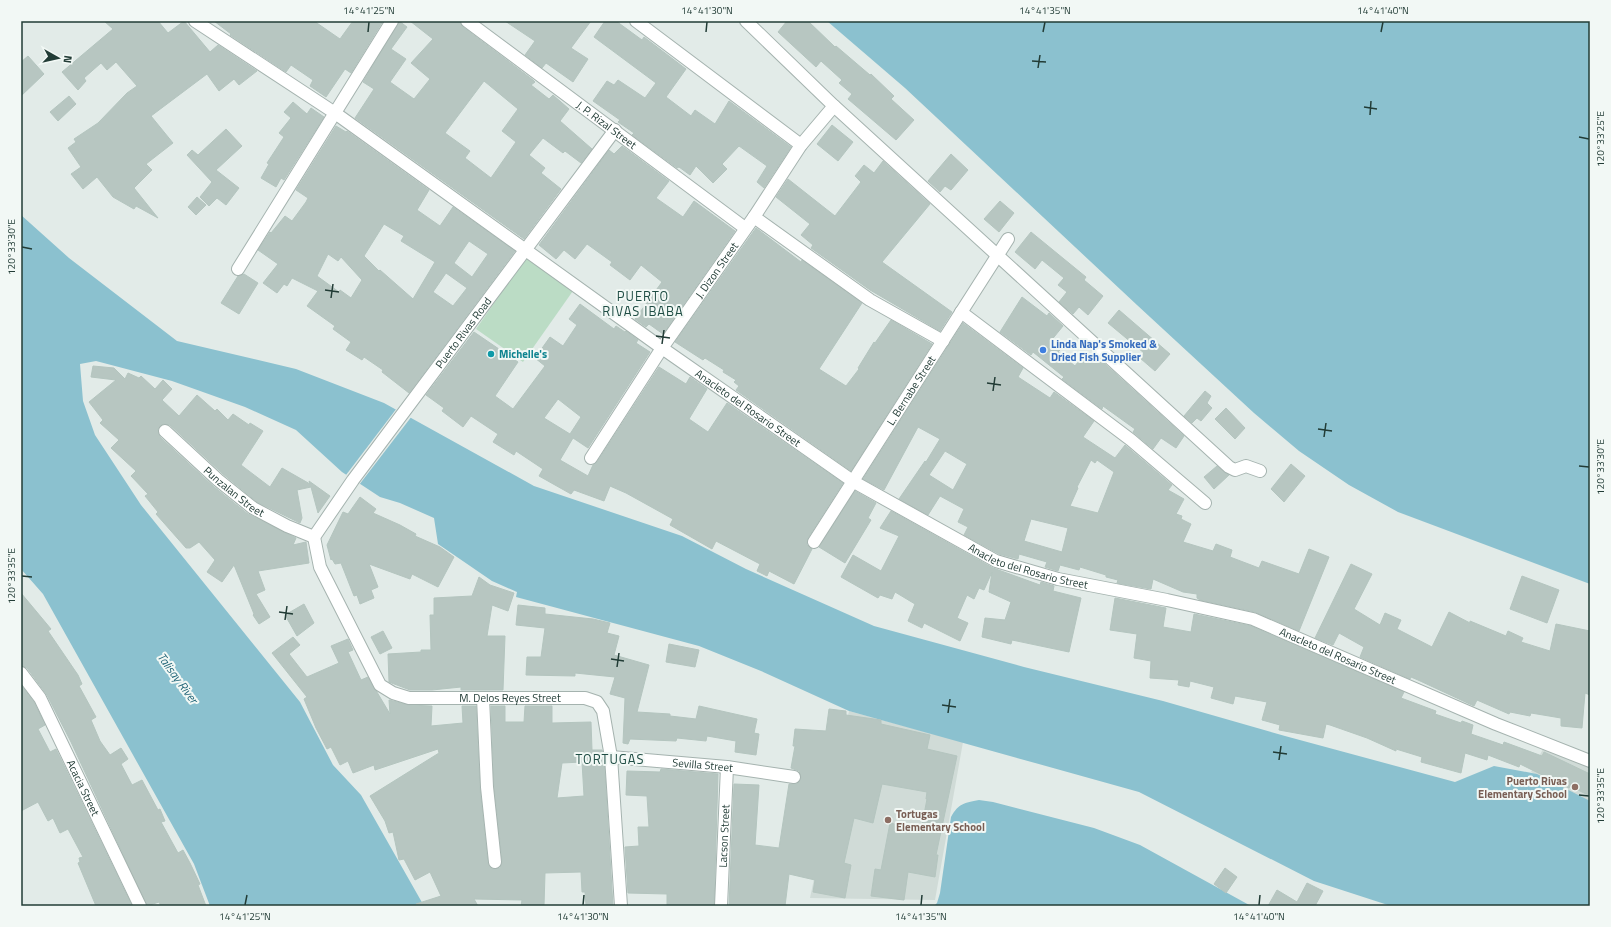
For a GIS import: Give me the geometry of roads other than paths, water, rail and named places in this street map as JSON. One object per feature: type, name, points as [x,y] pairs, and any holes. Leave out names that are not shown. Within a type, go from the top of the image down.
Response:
[{"type":"street","name":"Anacleto del Rosario Street","points":[[195,21],[335,113],[662,348],[854,482],[996,561],[1058,579],[1167,600],[1253,619],[1496,724],[1590,761]]},
{"type":"street","points":[[238,269],[392,21]]},
{"type":"street","name":"J. P. Rizal Street","points":[[468,21],[745,228]]},
{"type":"street","points":[[636,21],[801,145]]},
{"type":"street","points":[[746,21],[834,106],[1229,467],[1235,470],[1250,466],[1260,471]]},
{"type":"street","name":"J. Dizon Street","points":[[591,458],[662,348],[754,217],[801,145],[834,106]]},
{"type":"street","name":"Puerto Rivas Road","points":[[314,537],[353,480],[615,130]]},
{"type":"street","points":[[754,217],[870,300],[943,341]]},
{"type":"street","name":"L. Bernabe Street","points":[[814,542],[854,482],[997,254],[1008,239]]},
{"type":"street","points":[[961,312],[1131,440],[1205,503]]},
{"type":"street","name":"Punzalan Street","points":[[165,431],[167,436],[253,508],[287,526],[314,537]]},
{"type":"street","name":"M. Delos Reyes Street","points":[[314,537],[320,567],[380,685],[393,693],[409,698],[585,698],[597,702],[603,711],[611,757],[621,906]]},
{"type":"street","name":"Acacia Street","points":[[21,673],[40,698],[140,906]]},
{"type":"street","points":[[483,698],[487,787],[495,862]]},
{"type":"street","name":"Sevilla Street","points":[[611,757],[727,767],[794,777]]},
{"type":"street","name":"Lacson Street","points":[[721,906],[727,767]]},
{"type":"water","points":[[827,21],[1590,21],[1590,584],[1398,512],[1349,485],[1299,451],[1254,413],[905,88]]},
{"type":"water","name":"Talisay River","points":[[21,215],[69,258],[177,341],[296,369],[384,403],[534,486],[682,536],[746,569],[874,626],[1024,667],[1163,701],[1455,782],[1494,766],[1537,774],[1590,801],[1590,906],[1391,906],[1314,881],[1139,792],[849,711],[761,671],[699,646],[516,597],[517,592],[492,581],[438,544],[434,518],[400,503],[380,497],[342,472],[296,430],[245,407],[172,381],[96,361],[80,364],[83,401],[95,435],[141,505],[300,702],[333,765],[361,795],[424,906],[210,906],[194,864],[43,594],[21,569]]},
{"type":"water","points":[[979,800],[993,802],[1094,828],[1140,845],[1251,906],[934,906],[937,903],[940,893],[951,817],[962,804]]},
{"type":"place","name":"Linda Nap's Smoked & Dried Fish Supplier","points":[[1043,350]]},
{"type":"place","name":"Michelle's","points":[[491,354]]},
{"type":"place","name":"Puerto Rivas Elementary School","points":[[1575,787]]},
{"type":"place","name":"Tortugas Elementary School","points":[[888,820]]},
{"type":"district","name":"PUERTO RIVAS IBABA","points":[[643,304]]},
{"type":"district","name":"TORTUGAS","points":[[610,759]]}]
